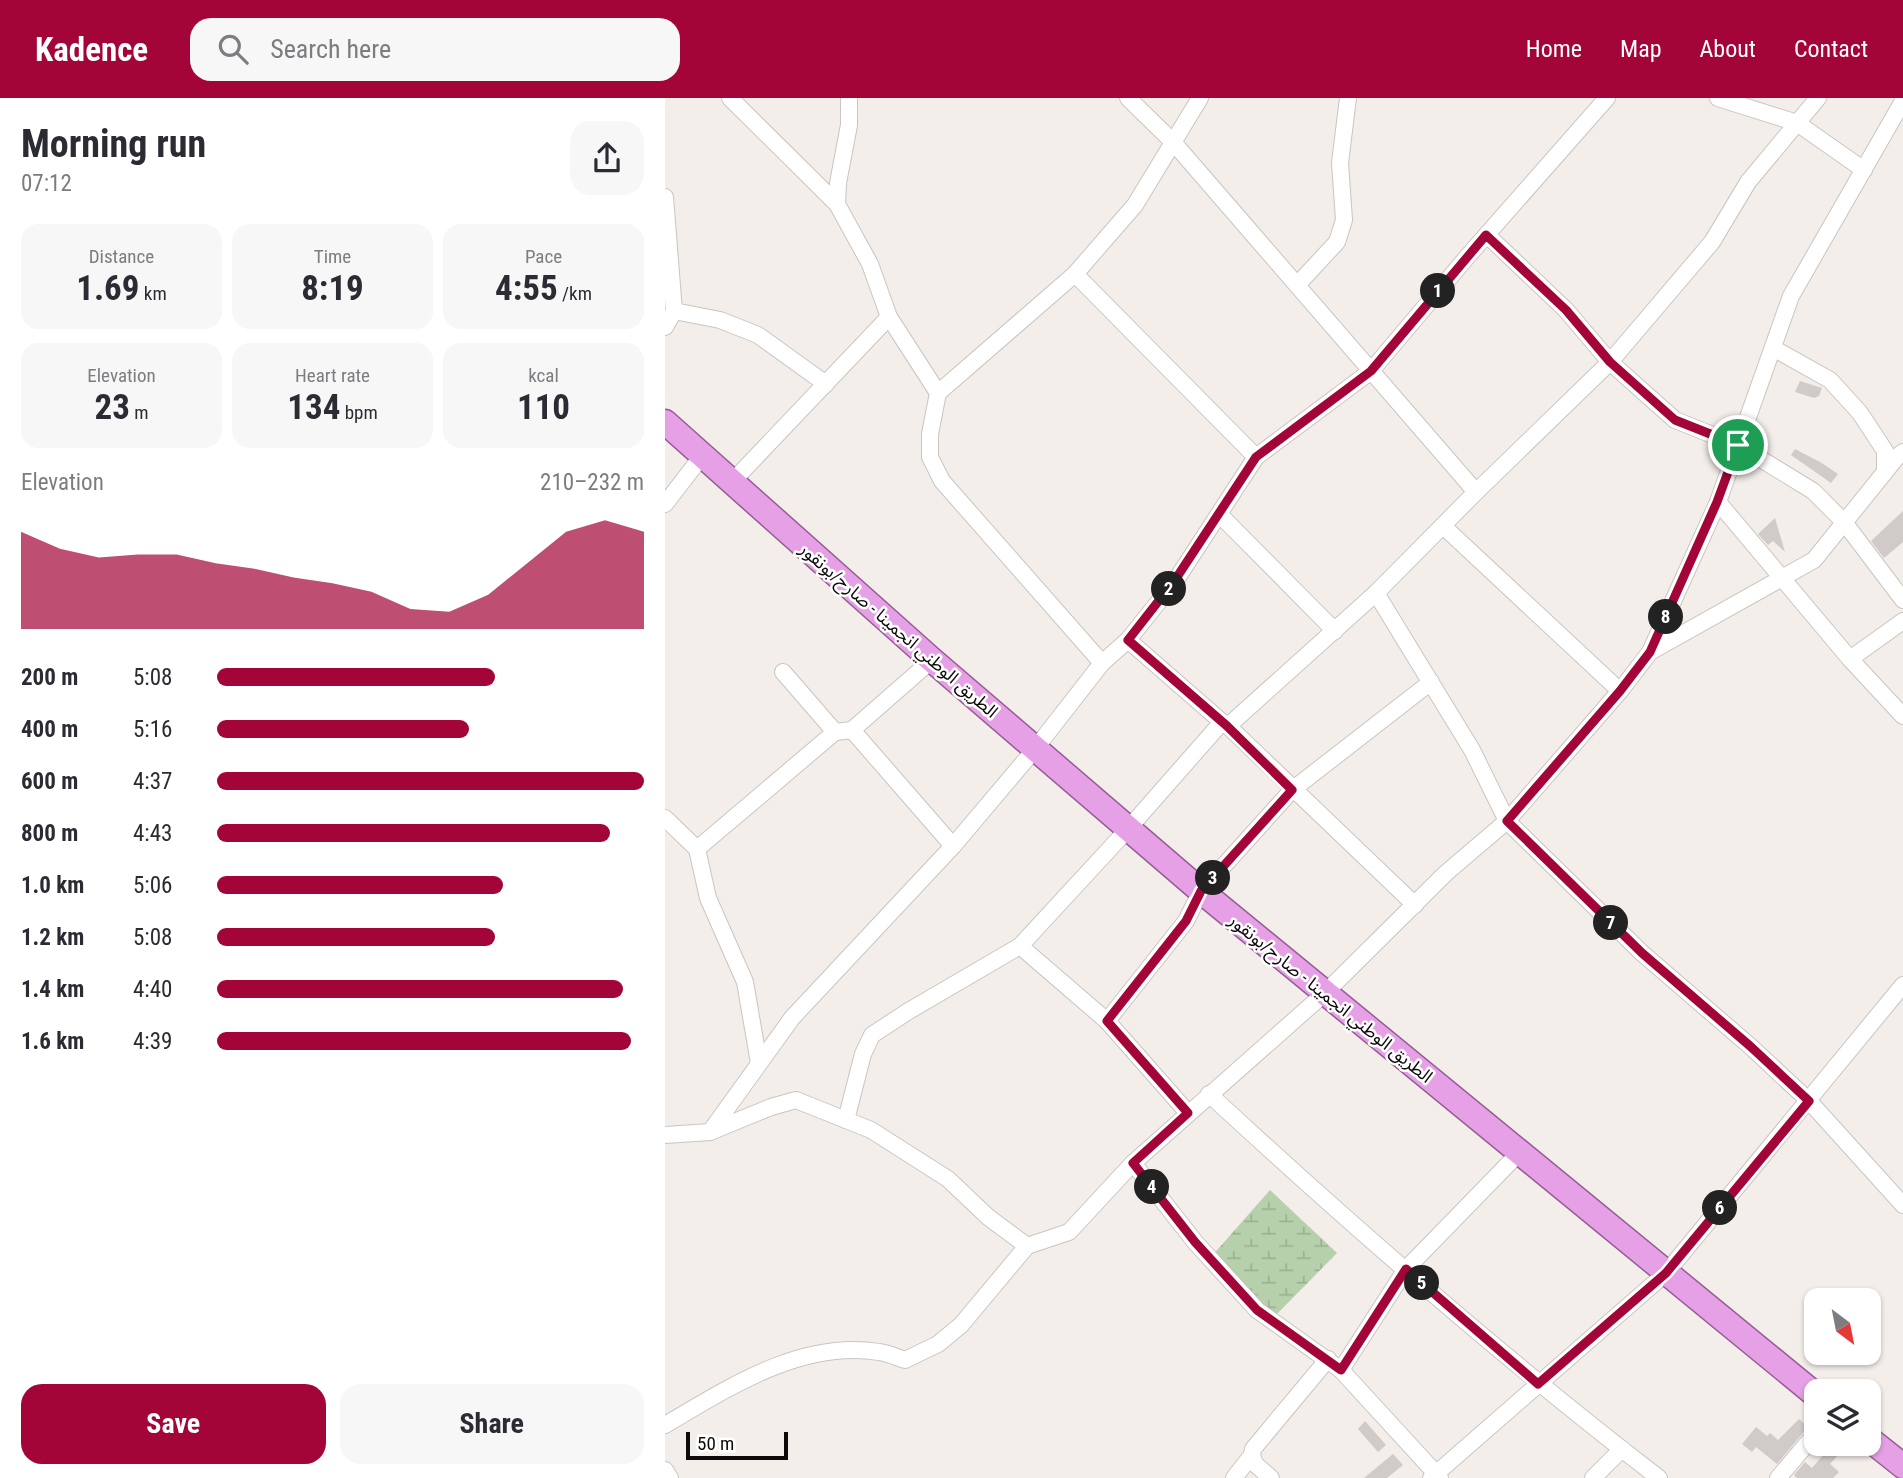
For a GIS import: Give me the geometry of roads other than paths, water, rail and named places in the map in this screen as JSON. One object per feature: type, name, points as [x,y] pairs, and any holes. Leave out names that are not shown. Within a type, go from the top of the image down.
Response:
[{"type":"highway","name":"الطريق الوطني انجمينا - صارح/بونقور","points":[[665,422],[932,660],[1201,891],[1804,1385]]},
{"type":"highway","points":[[1881,1449],[1903,1466]]},
{"type":"street","points":[[730,98],[837,204],[870,264],[889,317],[938,393]]},
{"type":"street","points":[[837,204],[838,183],[849,125],[849,98]]},
{"type":"street","points":[[1128,98],[1173,142],[1476,492]]},
{"type":"street","points":[[1102,663],[941,481],[930,457],[930,434],[938,393],[1075,274],[1135,205],[1200,98]]},
{"type":"street","points":[[1297,285],[1336,242],[1344,220],[1340,163],[1348,98]]},
{"type":"street","points":[[710,1132],[792,1018],[953,846],[1035,749],[1102,663],[1128,640],[1175,580],[1256,457],[1371,371],[1607,98]]},
{"type":"street","points":[[1718,98],[1797,123],[1864,170]]},
{"type":"street","points":[[846,1120],[863,1054],[873,1035],[1020,946],[1225,724],[1376,593],[1610,362],[1712,243],[1748,182],[1818,98]]},
{"type":"street","points":[[665,1425],[734,1385],[795,1359],[843,1350],[880,1352],[905,1360],[938,1344],[961,1325],[1027,1246],[1069,1232],[1133,1163],[1325,993],[1446,873],[1507,821],[1620,691],[1650,652],[1717,502],[1791,296],[1903,101]]},
{"type":"street","points":[[665,197],[674,311],[665,327]]},
{"type":"street","points":[[1486,235],[1566,310],[1610,362],[1675,420],[1738,445],[1813,491],[1844,522],[1903,600]]},
{"type":"street","points":[[1075,274],[1256,457]]},
{"type":"street","points":[[674,311],[720,320],[758,335],[825,384]]},
{"type":"street","points":[[732,482],[889,317]]},
{"type":"street","points":[[1773,348],[1830,380],[1860,412],[1885,451],[1885,472]]},
{"type":"street","points":[[1650,652],[1814,560],[1903,452]]},
{"type":"street","points":[[665,504],[702,456]]},
{"type":"street","points":[[1717,502],[1850,659],[1903,716]]},
{"type":"street","points":[[1219,514],[1335,631]]},
{"type":"street","points":[[1443,526],[1620,691]]},
{"type":"street","points":[[1376,593],[1472,750],[1507,821],[1642,953],[1809,1101],[1903,1205]]},
{"type":"street","points":[[1850,659],[1903,621]]},
{"type":"street","points":[[1128,640],[1225,724],[1415,905]]},
{"type":"street","points":[[697,849],[835,732],[852,730],[932,660]]},
{"type":"street","points":[[783,672],[835,732]]},
{"type":"street","points":[[1107,1021],[1186,921],[1201,891],[1292,790],[1431,682]]},
{"type":"street","points":[[852,730],[953,846]]},
{"type":"street","points":[[665,818],[697,849],[708,898],[745,982],[758,1063]]},
{"type":"street","points":[[1020,946],[1107,1021],[1188,1113]]},
{"type":"street","points":[[1133,1163],[1195,1242],[1257,1310],[1334,1365],[1436,1476],[1666,1273],[1903,985]]},
{"type":"street","points":[[1209,1094],[1330,1205],[1538,1384],[1659,1478]]},
{"type":"street","points":[[665,1135],[710,1132],[771,1107],[796,1100],[871,1130],[948,1179],[988,1217],[1027,1246]]},
{"type":"street","points":[[1271,1478],[1255,1464],[1253,1449],[1334,1365],[1406,1269],[1519,1153]]},
{"type":"street","points":[[1778,1478],[1804,1447]]},
{"type":"street","points":[[1593,1478],[1622,1449]]},
{"type":"street","points":[[1234,1478],[1252,1455]]},
{"type":"street","points":[[665,1470],[670,1478]]}]
